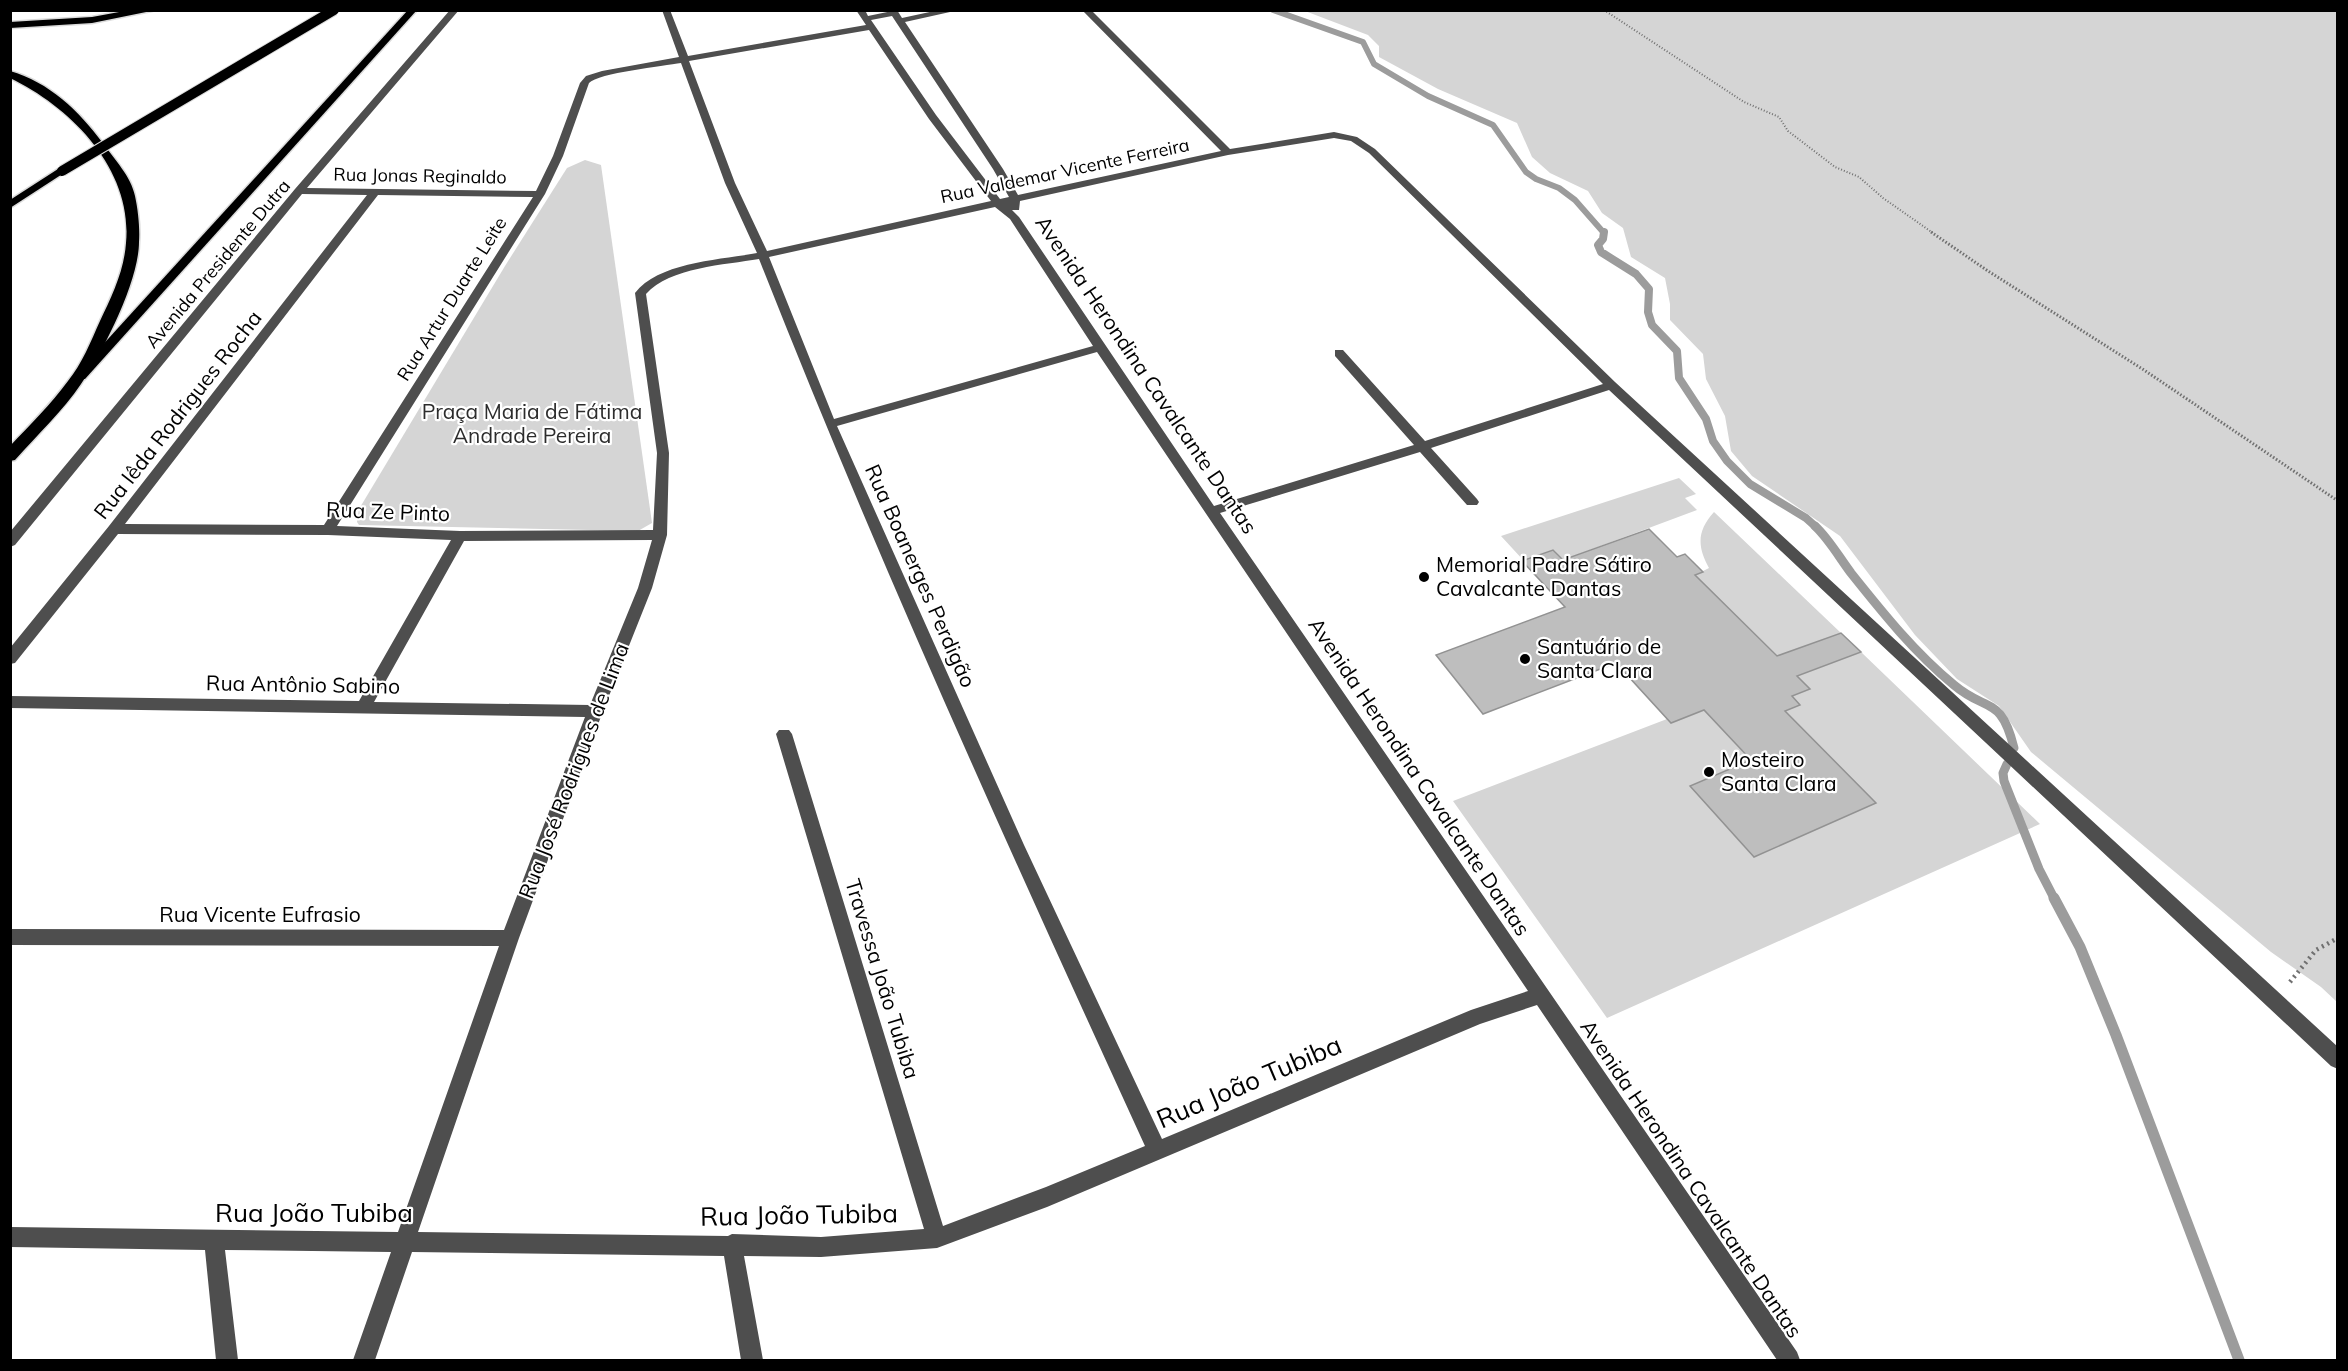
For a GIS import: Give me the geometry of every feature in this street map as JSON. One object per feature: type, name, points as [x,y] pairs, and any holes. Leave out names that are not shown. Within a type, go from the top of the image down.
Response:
[{"type":"highway","points":[[10,25],[92,20],[151,10]]},
{"type":"highway","points":[[10,74],[39,88],[62,104],[90,134],[118,173],[129,195],[133,243],[124,284],[97,344],[75,383],[10,456]]},
{"type":"main road","points":[[10,206],[112,141],[334,10]]},
{"type":"main road","name":"Avenida Presidente Dutra","points":[[75,383],[413,10]]},
{"type":"street","name":"Avenida Presidente Dutra","points":[[10,542],[299,191],[455,10]]},
{"type":"street","name":"Rua Boanerges Perdigão","points":[[666,10],[730,183],[763,255],[830,424],[1016,845],[1157,1150]]},
{"type":"street","points":[[684,60],[865,19],[956,10]]},
{"type":"street","points":[[1086,10],[1228,152]]},
{"type":"street","name":"Avenida Herondina Cavalcante Dantas","points":[[895,15],[998,169],[1015,199],[1014,217]]},
{"type":"street","name":"Avenida Herondina Cavalcante Dantas","points":[[865,19],[932,117],[998,203],[1014,217],[1100,348],[1789,1360]]},
{"type":"street","name":"Rua Artur Duarte Leite","points":[[328,530],[540,194],[558,156],[585,82],[589,78],[605,73],[684,60]]},
{"type":"street","name":"Rua Valdemar Vicente Ferreira","points":[[763,255],[1228,152],[1334,135],[1354,139],[1372,151],[1611,385],[2337,1060]]},
{"type":"street","name":"Rua Jonas Reginaldo","points":[[299,191],[540,194]]},
{"type":"street","name":"Rua Iêda Rodrigues Rocha","points":[[10,659],[114,529],[374,193]]},
{"type":"street","name":"Rua José Rodrigues de Lima","points":[[364,1360],[510,938],[595,711],[645,588],[660,535],[663,453],[641,293],[650,284],[676,271],[763,255]]},
{"type":"street","points":[[830,424],[1100,348]]},
{"type":"street","points":[[1339,352],[1472,502]]},
{"type":"street","points":[[1212,511],[1424,446],[1611,385]]},
{"type":"street","name":"Rua Ze Pinto","points":[[114,529],[328,530],[460,536],[660,535]]},
{"type":"street","points":[[364,706],[460,536]]},
{"type":"street","name":"Rua Antônio Sabino","points":[[10,702],[595,711]]},
{"type":"street","name":"Travessa João Tubiba","points":[[784,734],[937,1238]]},
{"type":"street","name":"Rua Vicente Eufrasio","points":[[10,937],[510,938]]},
{"type":"street","name":"Rua João Tubiba","points":[[10,1237],[732,1244],[821,1247],[937,1238],[1047,1197],[1477,1016],[1541,995]]},
{"type":"street","points":[[214,1240],[228,1360]]},
{"type":"street","points":[[732,1244],[752,1360]]},
{"type":"path","points":[[1604,10],[1744,102],[1779,117],[1788,131],[1835,167],[1859,177],[1883,198],[1988,271],[2144,370],[2337,501]]},
{"type":"path","points":[[2274,1000],[2316,950],[2337,938]]},
{"type":"green space","points":[[1305,11],[2337,11],[2337,1002],[2321,987],[2271,952],[2031,752],[1999,706],[1957,679],[1915,635],[1840,536],[1752,476],[1731,451],[1725,416],[1706,379],[1703,354],[1670,320],[1670,304],[1665,278],[1631,257],[1623,228],[1602,213],[1588,191],[1550,173],[1532,157],[1517,123],[1438,89],[1379,57],[1379,46],[1368,35]]},
{"type":"green space","name":"Praça Maria de Fátima Andrade Pereira","points":[[585,160],[601,165],[652,523],[638,531],[359,525],[357,522],[359,509],[505,266],[567,168]]},
{"type":"green space","points":[[1679,478],[1696,494],[1685,498],[1697,510],[1563,560],[1553,550],[1524,561],[1501,536]]},
{"type":"green space","points":[[1714,512],[1841,633],[1817,642],[1836,661],[1861,652],[2040,824],[1607,1018],[1453,801],[1667,719],[1671,723],[1718,705],[1728,736],[1751,761],[1691,786],[1753,857],[1875,803],[1785,711],[1800,705],[1792,696],[1810,689],[1695,575],[1709,568],[1702,553],[1701,539],[1704,526]]},
{"type":"building","points":[[1649,529],[1677,557],[1685,554],[1703,572],[1695,575],[1777,656],[1841,633],[1861,652],[1797,676],[1810,689],[1792,696],[1800,705],[1785,711],[1876,803],[1754,857],[1690,786],[1751,760],[1704,710],[1671,723],[1616,663],[1483,714],[1436,655],[1565,607],[1522,561],[1553,550],[1563,560]]},
{"type":"waterway","points":[[1273,10],[1363,42],[1374,64],[1428,96],[1493,125],[1526,172],[1536,179],[1559,188],[1575,200],[1604,233]]},
{"type":"waterway","points":[[1604,233],[1603,239],[1598,245],[1601,252],[1636,274],[1649,289],[1648,312],[1652,325],[1677,351],[1679,378],[1706,419],[1713,441],[1727,461],[1750,484],[1806,518],[1815,526]]},
{"type":"waterway","points":[[1815,526],[1875,603],[1926,659],[1966,694],[1998,712],[2009,731],[2014,748]]},
{"type":"waterway","points":[[2007,764],[2003,773],[2004,781],[2039,869],[2055,900]]},
{"type":"waterway","points":[[2054,898],[2080,947],[2116,1035],[2239,1360]]},
{"type":"place","name":"Memorial Padre Sátiro Cavalcante Dantas","points":[[1424,577]]},
{"type":"place","name":"Santuário de Santa Clara","points":[[1525,659]]},
{"type":"place","name":"Mosteiro Santa Clara","points":[[1709,772]]}]
